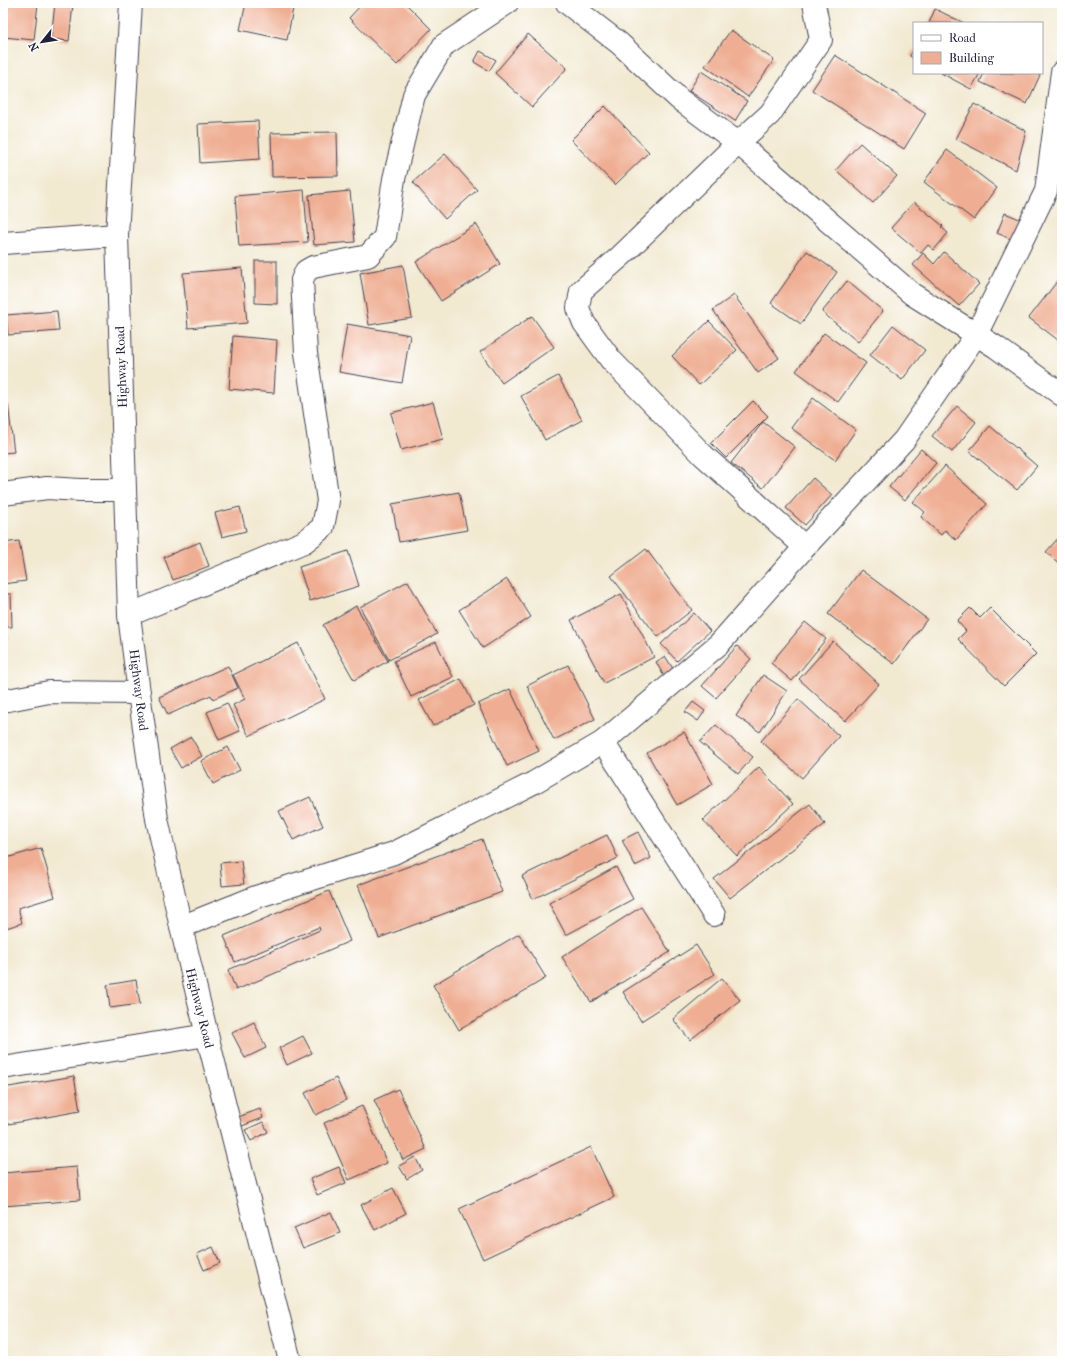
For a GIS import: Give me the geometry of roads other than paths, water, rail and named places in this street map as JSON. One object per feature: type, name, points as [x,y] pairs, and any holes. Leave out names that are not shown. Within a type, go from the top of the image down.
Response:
[{"type":"street","name":"Highway Road","points":[[130,3],[116,235],[124,490],[130,615],[139,693],[157,819],[181,927],[290,1361]]},
{"type":"street","points":[[130,615],[304,542],[323,527],[328,501],[306,353],[302,280],[306,271],[313,267],[368,256],[385,237],[394,179],[414,95],[444,45],[507,3]]},
{"type":"street","points":[[567,3],[619,43],[679,99],[738,143],[912,294],[976,336],[996,347],[1062,396]]},
{"type":"street","points":[[805,547],[703,455],[611,360],[584,324],[578,308],[581,291],[621,256],[770,114],[821,40],[814,3]]},
{"type":"street","points":[[181,927],[256,897],[394,853],[533,783],[603,742],[720,644],[805,547],[904,440],[976,336],[1054,194],[1062,72]]},
{"type":"street","points":[[3,243],[116,235]]},
{"type":"street","points":[[3,494],[47,488],[124,490]]},
{"type":"street","points":[[3,701],[49,692],[139,693]]},
{"type":"street","points":[[603,742],[714,915]]},
{"type":"street","points":[[3,1068],[207,1035]]}]
